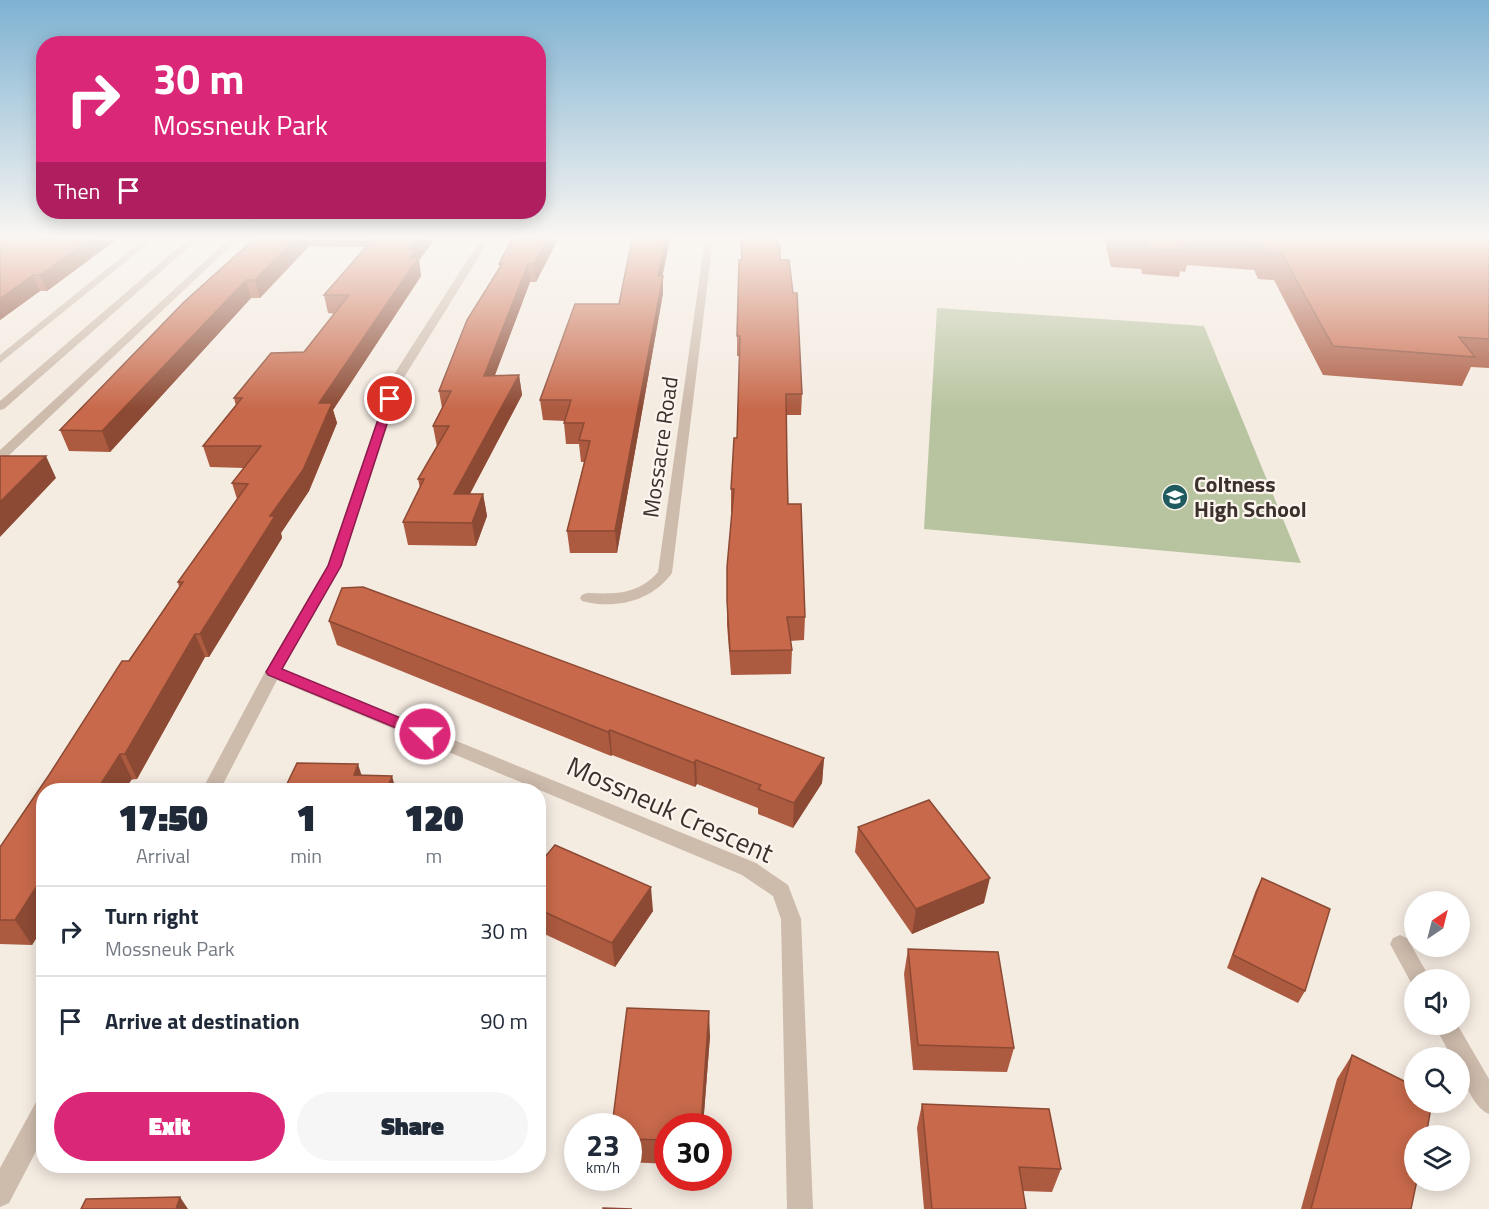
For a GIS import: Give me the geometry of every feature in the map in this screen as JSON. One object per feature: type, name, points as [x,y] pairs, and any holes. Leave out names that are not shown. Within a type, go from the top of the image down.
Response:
[{"type":"street","points":[[0,360],[80,295]]},
{"type":"street","points":[[0,407],[129,295]]},
{"type":"street","points":[[0,457],[173,295]]},
{"type":"street","points":[[215,783],[273,672],[334,566],[397,379],[450,295]]},
{"type":"street","name":"Mossacre Road","points":[[587,598],[631,598],[654,587],[665,573],[702,295]]},
{"type":"street","name":"Mossneuk Crescent","points":[[273,672],[541,783]]},
{"type":"street","name":"Mossneuk Crescent","points":[[546,785],[749,869],[781,891],[791,920],[800,1209]]},
{"type":"street","points":[[1400,944],[1414,969]]},
{"type":"street","points":[[1451,1035],[1489,1102]]},
{"type":"street","points":[[0,1194],[36,1125]]},
{"type":"green space","points":[[937,308],[1204,326],[1301,563],[924,529]]},
{"type":"building","points":[[191,295],[231,295],[102,431],[60,430]]},
{"type":"building","points":[[349,295],[392,295],[319,403],[332,403],[303,470],[270,516],[275,516],[200,634],[195,634],[125,754],[120,754],[101,783],[44,783],[122,661],[129,661],[183,582],[178,582],[248,484],[232,483],[261,446],[203,446],[242,398],[234,398],[271,353],[304,352]]},
{"type":"building","points":[[482,295],[516,295],[484,376],[519,375],[454,494],[483,494],[472,523],[403,522],[424,479],[418,479],[449,426],[433,426],[451,391],[439,391],[467,320]]},
{"type":"building","points":[[621,295],[659,295],[615,531],[567,531],[590,441],[579,440],[584,423],[564,423],[571,400],[540,400],[575,304],[619,304]]},
{"type":"building","points":[[738,295],[797,295],[802,394],[786,394],[788,504],[801,504],[805,617],[787,617],[792,650],[730,651],[727,567],[734,489],[731,489],[734,438],[737,438],[740,336],[737,336]]},
{"type":"building","points":[[1305,295],[1489,295],[1489,339],[1459,337],[1475,357],[1333,346]]},
{"type":"building","points":[[0,456],[46,456],[0,502]]},
{"type":"building","points":[[363,587],[824,758],[794,803],[758,789],[761,785],[696,760],[694,763],[610,730],[608,732],[329,621],[342,588]]},
{"type":"building","points":[[297,763],[358,764],[354,775],[392,776],[390,783],[287,783]]},
{"type":"building","points":[[36,794],[36,887],[15,920],[0,920],[0,847]]},
{"type":"building","points":[[929,800],[990,878],[916,909],[858,827]]},
{"type":"building","points":[[555,845],[651,887],[612,943],[546,913],[546,856]]},
{"type":"building","points":[[1262,878],[1330,909],[1305,991],[1233,955]]},
{"type":"building","points":[[908,949],[998,952],[1014,1048],[918,1045]]},
{"type":"building","points":[[627,1008],[709,1011],[702,1113],[654,1113],[654,1140],[642,1139],[642,1113],[614,1113]]},
{"type":"building","points":[[1352,1055],[1404,1081],[1404,1113],[1430,1113],[1428,1125],[1404,1125],[1404,1191],[1415,1191],[1411,1209],[1311,1209]]},
{"type":"building","points":[[922,1104],[1049,1109],[1061,1169],[1019,1167],[1026,1209],[932,1209]]},
{"type":"building","points":[[180,1197],[176,1209],[81,1209],[86,1199]]},
{"type":"place","name":"Coltness High School","points":[[1175,497]]},
{"type":"route","points":[[390,399],[334,566],[273,672],[425,734]]}]
